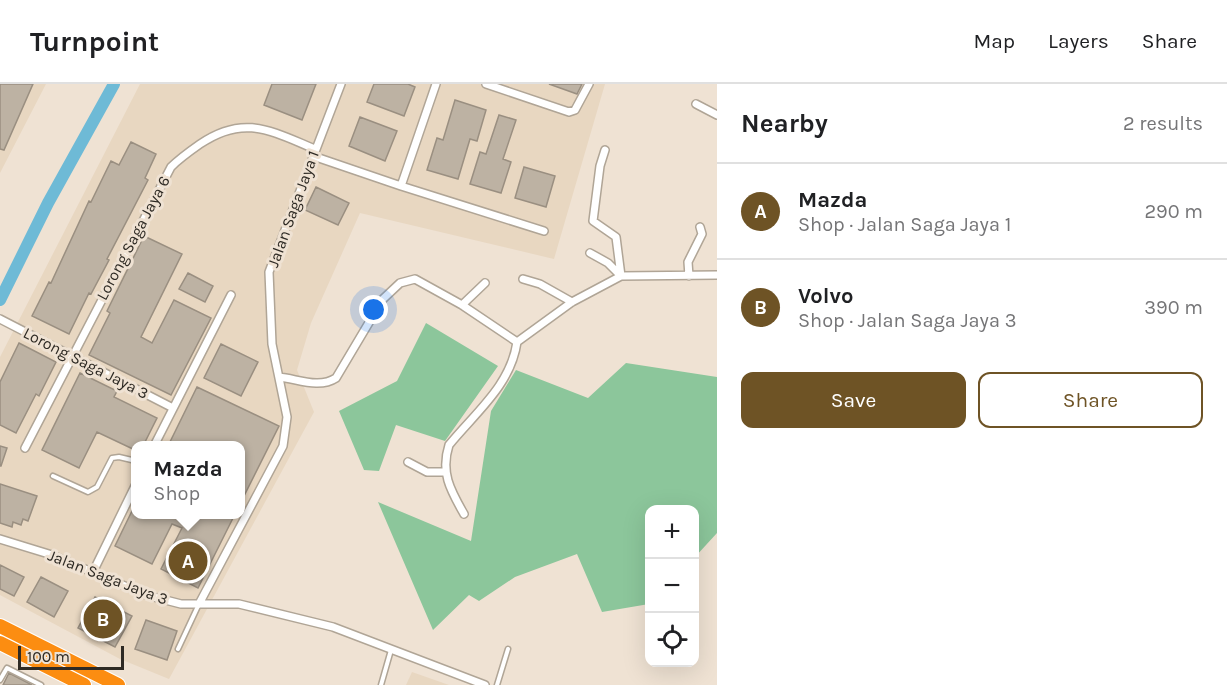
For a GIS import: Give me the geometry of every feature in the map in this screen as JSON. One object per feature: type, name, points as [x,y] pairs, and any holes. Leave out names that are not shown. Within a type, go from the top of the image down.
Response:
[{"type":"highway","points":[[0,626],[118,685]]},
{"type":"highway","points":[[0,643],[80,684]]},
{"type":"street","name":"Jalan Saga Jaya 1","points":[[245,517],[283,446],[287,417],[272,344],[269,272],[341,84]]},
{"type":"street","points":[[400,186],[435,84]]},
{"type":"street","points":[[486,84],[569,112],[575,110],[589,84]]},
{"type":"street","points":[[696,104],[717,115]]},
{"type":"street","name":"Lorong Saga Jaya 6","points":[[25,448],[171,167],[216,133],[238,126],[273,132],[315,148]]},
{"type":"street","points":[[605,150],[600,166],[593,221],[616,237],[621,276]]},
{"type":"street","points":[[312,156],[544,231]]},
{"type":"street","points":[[689,276],[688,262],[702,234],[700,227]]},
{"type":"street","points":[[590,253],[608,263],[621,276]]},
{"type":"street","points":[[464,514],[448,485],[446,456],[449,445],[507,376],[515,358],[517,342],[572,302],[621,276],[717,275]]},
{"type":"street","points":[[279,377],[317,384],[325,384],[336,378],[383,299],[400,283],[415,279],[462,305],[517,342]]},
{"type":"street","points":[[523,279],[540,284],[572,302]]},
{"type":"street","points":[[462,305],[484,284]]},
{"type":"street","points":[[156,441],[231,295]]},
{"type":"street","name":"Lorong Saga Jaya 3","points":[[3,320],[173,408]]},
{"type":"street","points":[[408,462],[427,472],[446,472]]},
{"type":"street","points":[[92,574],[131,492]]},
{"type":"street","name":"Jalan Saga Jaya 1","points":[[199,604],[244,519]]},
{"type":"street","name":"Jalan Saga Jaya 3","points":[[0,539],[52,555],[92,574],[146,595],[181,604],[239,604],[333,627],[485,685]]},
{"type":"lane","points":[[53,476],[88,492],[97,487],[112,458],[131,460]]},
{"type":"lane","points":[[178,649],[199,604]]},
{"type":"lane","points":[[496,685],[508,649]]},
{"type":"lane","points":[[381,685],[391,650]]},
{"type":"lane","points":[[0,680],[7,668],[41,685]]},
{"type":"shaded area","points":[[0,84],[46,84],[0,173]]},
{"type":"shaded area","points":[[140,84],[605,84],[554,259],[360,213],[311,323],[297,370],[314,412],[169,679],[120,659],[0,595],[0,357]]},
{"type":"shaded area","points":[[412,672],[449,685],[406,685]]},
{"type":"green space","points":[[426,323],[498,366],[445,441],[396,425],[379,471],[364,470],[339,411],[397,381]]},
{"type":"green space","points":[[626,363],[717,377],[717,533],[699,553],[699,505],[645,505],[645,605],[602,612],[577,554],[515,577],[479,601],[469,595],[433,630],[378,502],[471,541],[491,411],[516,370],[588,398]]},
{"type":"building","points":[[0,84],[33,84],[4,150],[0,149]]},
{"type":"building","points":[[272,84],[316,84],[302,120],[264,105]]},
{"type":"building","points":[[374,84],[408,84],[415,87],[404,116],[367,102]]},
{"type":"building","points":[[549,84],[582,84],[577,94]]},
{"type":"building","points":[[455,100],[486,110],[477,141],[470,139],[458,179],[427,170],[437,138],[443,140]]},
{"type":"building","points":[[499,115],[516,120],[503,159],[511,162],[501,193],[470,184],[480,152],[486,154]]},
{"type":"building","points":[[360,117],[397,131],[385,161],[349,146]]},
{"type":"building","points":[[131,142],[156,154],[145,178],[148,180],[107,259],[109,260],[91,294],[89,293],[69,334],[32,316],[49,282],[51,283],[89,201],[91,202],[111,161],[119,165]]},
{"type":"building","points":[[524,167],[555,176],[546,207],[515,198]]},
{"type":"building","points":[[316,187],[349,203],[338,225],[305,210]]},
{"type":"building","points":[[144,236],[182,254],[141,337],[152,343],[174,300],[211,318],[171,395],[89,355],[110,313],[107,311]]},
{"type":"building","points":[[188,273],[213,286],[205,302],[179,289]]},
{"type":"building","points":[[19,343],[56,362],[39,396],[36,394],[16,433],[0,425],[0,382]]},
{"type":"building","points":[[221,344],[258,362],[241,396],[204,378]]},
{"type":"building","points":[[80,373],[117,391],[114,397],[157,418],[146,441],[131,441],[131,448],[97,432],[79,468],[42,450]]},
{"type":"building","points":[[197,387],[279,426],[245,494],[245,441],[170,441]]},
{"type":"building","points":[[0,446],[7,448],[1,466],[0,466]]},
{"type":"building","points":[[0,484],[37,496],[28,521],[23,519],[21,525],[13,522],[12,527],[0,523]]},
{"type":"building","points":[[131,513],[131,519],[232,519],[198,588],[161,569],[182,528],[172,524],[152,564],[115,546]]},
{"type":"building","points":[[0,565],[24,577],[14,596],[0,589]]},
{"type":"building","points":[[41,577],[68,591],[54,617],[27,602]]},
{"type":"building","points":[[95,597],[132,616],[115,647],[78,628]]},
{"type":"building","points":[[146,620],[177,631],[167,660],[135,649]]},
{"type":"building","points":[[9,673],[32,685],[3,685]]},
{"type":"waterway","points":[[0,300],[48,203],[114,84]]},
{"type":"place","name":"Mazda","points":[[188,561]]},
{"type":"place","name":"Volvo","points":[[103,619]]}]
